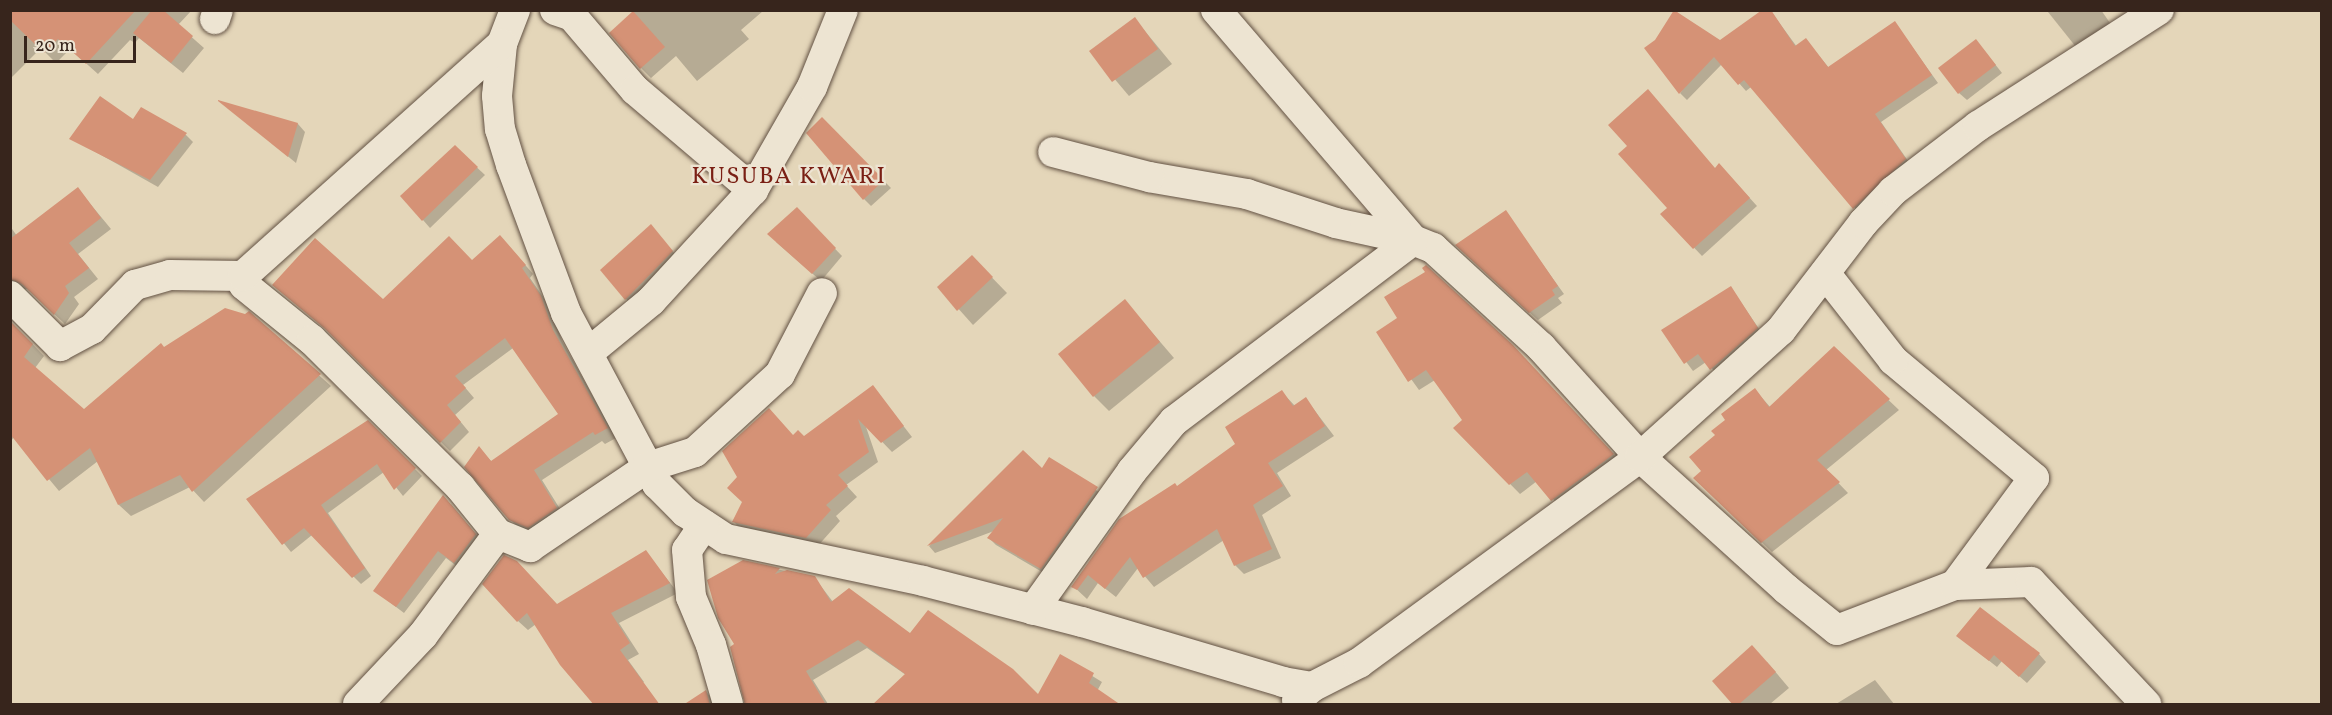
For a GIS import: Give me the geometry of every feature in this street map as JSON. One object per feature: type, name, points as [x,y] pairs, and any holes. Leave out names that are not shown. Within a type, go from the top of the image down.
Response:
[{"type":"street","points":[[515,10],[502,44],[497,96],[500,129],[566,313],[657,484],[704,525],[726,539],[1034,610],[1283,682],[1302,696],[1359,663],[1640,457],[1781,330],[1893,191],[1978,126],[2159,10]]},
{"type":"street","points":[[555,10],[572,16],[635,90],[753,190]]},
{"type":"street","points":[[588,353],[651,301],[753,190],[812,87],[843,10]]},
{"type":"street","points":[[1216,10],[1413,240]]},
{"type":"street","points":[[10,296],[60,346],[93,329],[135,285],[170,275],[243,276],[502,44]]},
{"type":"street","points":[[1053,152],[1149,177],[1247,194],[1336,223],[1413,240],[1432,248],[1541,347],[1640,457],[1786,589],[1837,630],[1955,585],[2031,582],[2146,705]]},
{"type":"street","points":[[1034,610],[1132,471],[1174,421],[1413,240]]},
{"type":"street","points":[[1825,273],[1893,360],[2034,478],[1955,585]]},
{"type":"street","points":[[243,276],[244,285],[312,340],[460,488],[498,534],[530,547],[648,467],[695,452],[780,374],[822,293]]},
{"type":"street","points":[[704,525],[687,550],[691,597],[711,645],[728,705]]},
{"type":"street","points":[[358,705],[423,635],[498,534]]},
{"type":"building","points":[[10,10],[136,10],[86,64],[58,39],[44,53],[10,20]]},
{"type":"building","points":[[152,10],[163,10],[193,36],[171,63],[133,33]]},
{"type":"building","points":[[1674,10],[1720,40],[1762,10],[1771,10],[1795,46],[1806,38],[1828,67],[1895,21],[1932,75],[1875,114],[1906,159],[1853,209],[1744,80],[1738,85],[1714,57],[1679,94],[1644,48],[1655,40]]},
{"type":"building","points":[[633,11],[665,47],[640,69],[609,33]]},
{"type":"building","points":[[1135,17],[1158,49],[1112,82],[1089,51]]},
{"type":"building","points":[[1976,39],[1996,65],[1958,94],[1938,68]]},
{"type":"building","points":[[1648,89],[1715,168],[1719,163],[1750,198],[1693,249],[1660,214],[1667,208],[1618,154],[1627,146],[1608,125]]},
{"type":"building","points":[[100,96],[133,119],[141,107],[187,133],[150,180],[69,139]]},
{"type":"building","points":[[218,101],[298,123],[288,157]]},
{"type":"building","points":[[822,117],[884,180],[863,200],[806,133]]},
{"type":"building","points":[[455,145],[478,167],[422,221],[400,196]]},
{"type":"building","points":[[78,187],[101,218],[69,243],[89,268],[65,286],[69,293],[54,315],[22,284],[10,279],[10,239]]},
{"type":"building","points":[[797,207],[836,248],[812,274],[767,234]]},
{"type":"building","points":[[1506,210],[1558,286],[1552,290],[1555,295],[1529,313],[1455,245]]},
{"type":"building","points":[[651,224],[673,251],[625,300],[600,270]]},
{"type":"building","points":[[500,235],[526,265],[522,268],[541,296],[553,330],[608,428],[595,435],[593,432],[534,470],[557,508],[528,528],[509,520],[464,467],[479,446],[491,461],[558,414],[505,338],[455,376],[466,388],[447,405],[461,422],[440,443],[324,328],[272,285],[315,238],[383,299],[449,236],[472,260]]},
{"type":"building","points":[[972,255],[993,277],[957,311],[937,287]]},
{"type":"building","points":[[1426,265],[1513,345],[1614,454],[1551,501],[1527,472],[1509,485],[1453,428],[1462,420],[1426,370],[1408,382],[1376,332],[1397,318],[1384,297],[1425,272],[1422,268]]},
{"type":"building","points":[[1731,286],[1758,328],[1710,370],[1698,354],[1684,364],[1661,330]]},
{"type":"building","points":[[1125,299],[1160,342],[1093,397],[1058,354]]},
{"type":"building","points":[[225,308],[245,314],[249,311],[321,374],[192,492],[180,475],[118,505],[90,448],[47,481],[10,434],[10,321],[33,344],[24,357],[84,409],[161,343],[164,347]]},
{"type":"building","points":[[1834,346],[1890,399],[1817,460],[1840,482],[1761,543],[1693,478],[1701,471],[1689,457],[1715,435],[1711,431],[1725,420],[1721,414],[1755,388],[1769,407]]},
{"type":"building","points":[[873,385],[904,426],[881,443],[858,419],[869,452],[838,475],[848,486],[826,505],[831,510],[806,538],[732,522],[742,502],[727,488],[737,477],[722,451],[769,408],[793,435],[798,430],[804,436]]},
{"type":"building","points":[[1282,390],[1293,406],[1306,397],[1325,426],[1268,463],[1283,486],[1253,505],[1272,549],[1234,566],[1217,529],[1143,578],[1130,557],[1105,589],[1088,575],[1077,590],[1071,587],[1119,519],[1175,483],[1177,486],[1235,444],[1225,427]]},
{"type":"building","points":[[368,420],[416,468],[394,490],[377,464],[321,505],[365,568],[352,578],[304,528],[282,545],[246,499]]},
{"type":"building","points":[[1023,450],[1042,468],[1049,457],[1098,487],[1041,569],[987,538],[1003,518],[927,546]]},
{"type":"building","points":[[443,495],[476,534],[454,563],[438,551],[396,607],[373,591]]},
{"type":"building","points":[[646,550],[670,583],[611,613],[630,643],[620,650],[660,705],[594,705],[560,665],[527,613],[517,622],[482,584],[504,555],[517,561],[557,604]]},
{"type":"building","points":[[743,560],[780,568],[775,574],[787,570],[815,576],[831,602],[849,588],[910,633],[928,610],[1013,669],[1038,694],[1060,654],[1094,673],[1089,683],[1121,705],[872,705],[905,674],[858,640],[806,671],[826,705],[745,705],[730,647],[734,644],[718,618],[707,580]]},
{"type":"building","points":[[1980,607],[2040,653],[2019,677],[1994,655],[1989,661],[1956,636]]},
{"type":"building","points":[[1752,645],[1776,672],[1738,705],[1733,705],[1712,681]]},
{"type":"building","points":[[706,690],[710,705],[683,705]]},
{"type":"district","name":"KUSUBA KWARI","points":[[789,178]]}]
